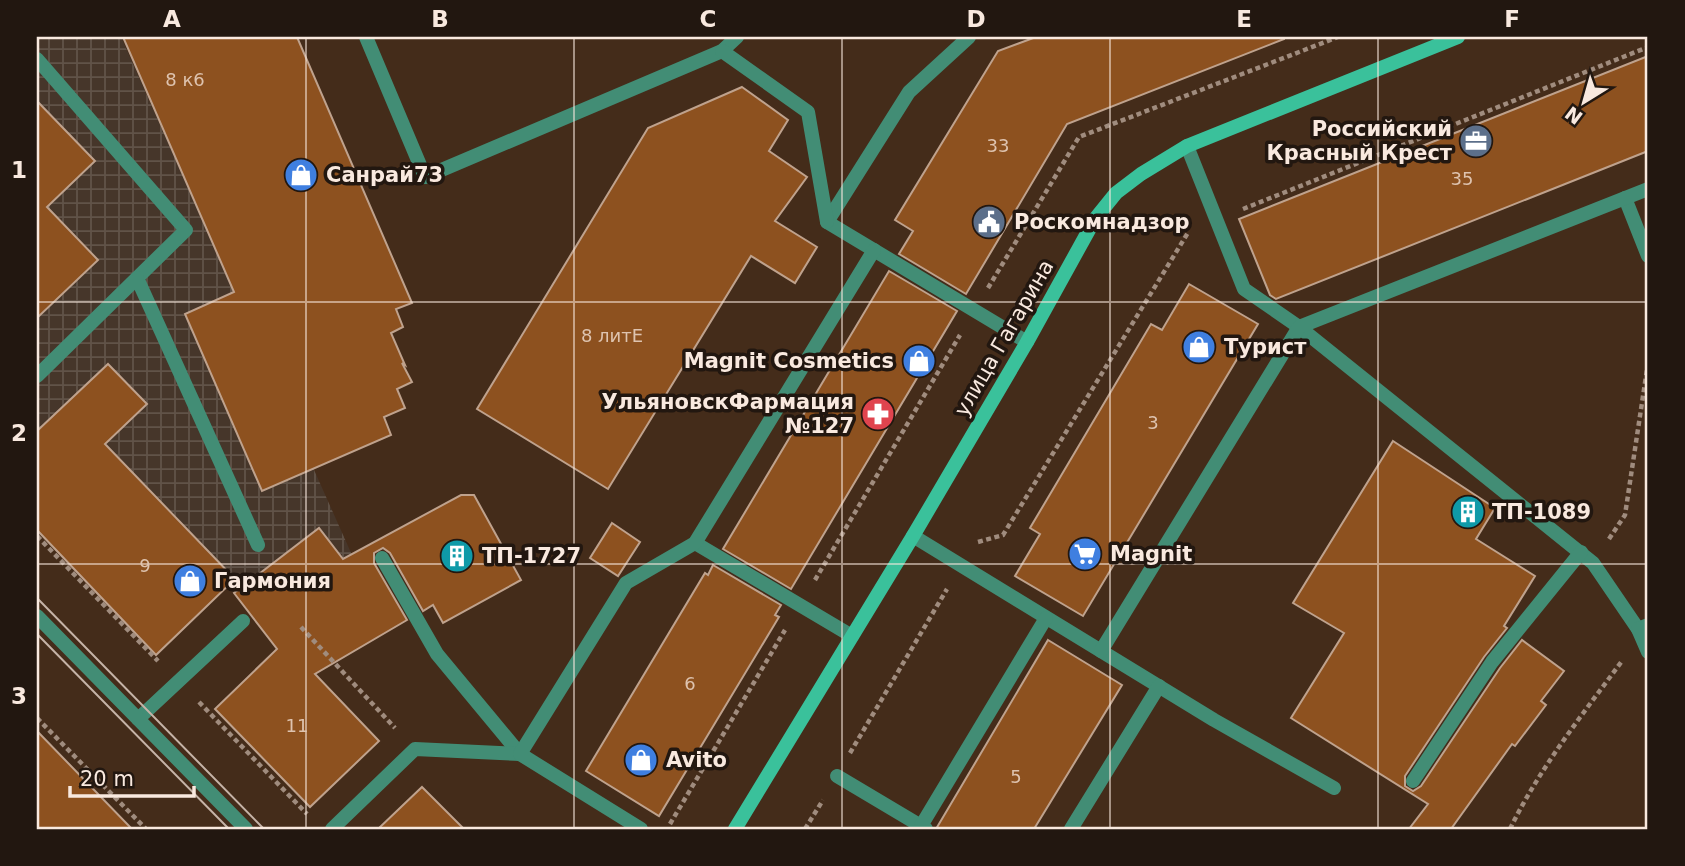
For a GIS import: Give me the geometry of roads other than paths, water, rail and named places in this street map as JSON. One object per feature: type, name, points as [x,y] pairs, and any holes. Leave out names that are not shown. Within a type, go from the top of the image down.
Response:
[{"type":"main road","name":"улица Гагарина","points":[[735,829],[913,536],[1102,211],[1116,194],[1141,174],[1186,146],[1458,37]]},
{"type":"street","points":[[366,37],[425,177],[722,51],[737,37]]},
{"type":"street","points":[[827,222],[909,92],[969,37]]},
{"type":"street","points":[[722,51],[808,112],[827,222],[1027,342]]},
{"type":"street","points":[[37,59],[186,230],[37,376]]},
{"type":"street","points":[[1186,146],[1244,289],[1299,327],[1593,562],[1643,630],[1648,652]]},
{"type":"street","points":[[1101,651],[1299,327],[1648,189]]},
{"type":"street","points":[[1625,198],[1648,256]]},
{"type":"street","points":[[520,754],[626,583],[695,543],[874,250]]},
{"type":"street","points":[[137,278],[258,545]]},
{"type":"street","points":[[913,536],[1158,686],[1334,788]]},
{"type":"street","points":[[695,543],[852,636]]},
{"type":"street","points":[[1413,781],[1492,662],[1581,552]]},
{"type":"street","points":[[382,558],[437,654],[520,754],[641,829]]},
{"type":"street","points":[[37,616],[246,829]]},
{"type":"street","points":[[837,776],[923,828],[1046,618]]},
{"type":"street","points":[[138,719],[243,621]]},
{"type":"street","points":[[1071,829],[1158,686]]},
{"type":"street","points":[[332,829],[415,749],[520,754]]},
{"type":"tram line","points":[[37,598],[264,829]]},
{"type":"tram line","points":[[37,634],[229,829]]},
{"type":"place","name":"Российский Красный Крест","points":[[1476,141]]},
{"type":"place","name":"Санрай73","points":[[301,175]]},
{"type":"place","name":"Роскомнадзор","points":[[989,222]]},
{"type":"place","name":"Турист","points":[[1199,347]]},
{"type":"place","name":"Magnit Cosmetics","points":[[919,361]]},
{"type":"place","name":"УльяновскФармация №127","points":[[878,414]]},
{"type":"place","name":"ТП-1089","points":[[1468,512]]},
{"type":"place","name":"Magnit","points":[[1085,554]]},
{"type":"place","name":"ТП-1727","points":[[457,556]]},
{"type":"place","name":"Гармония","points":[[190,581]]},
{"type":"place","name":"Avito","points":[[641,760]]}]
